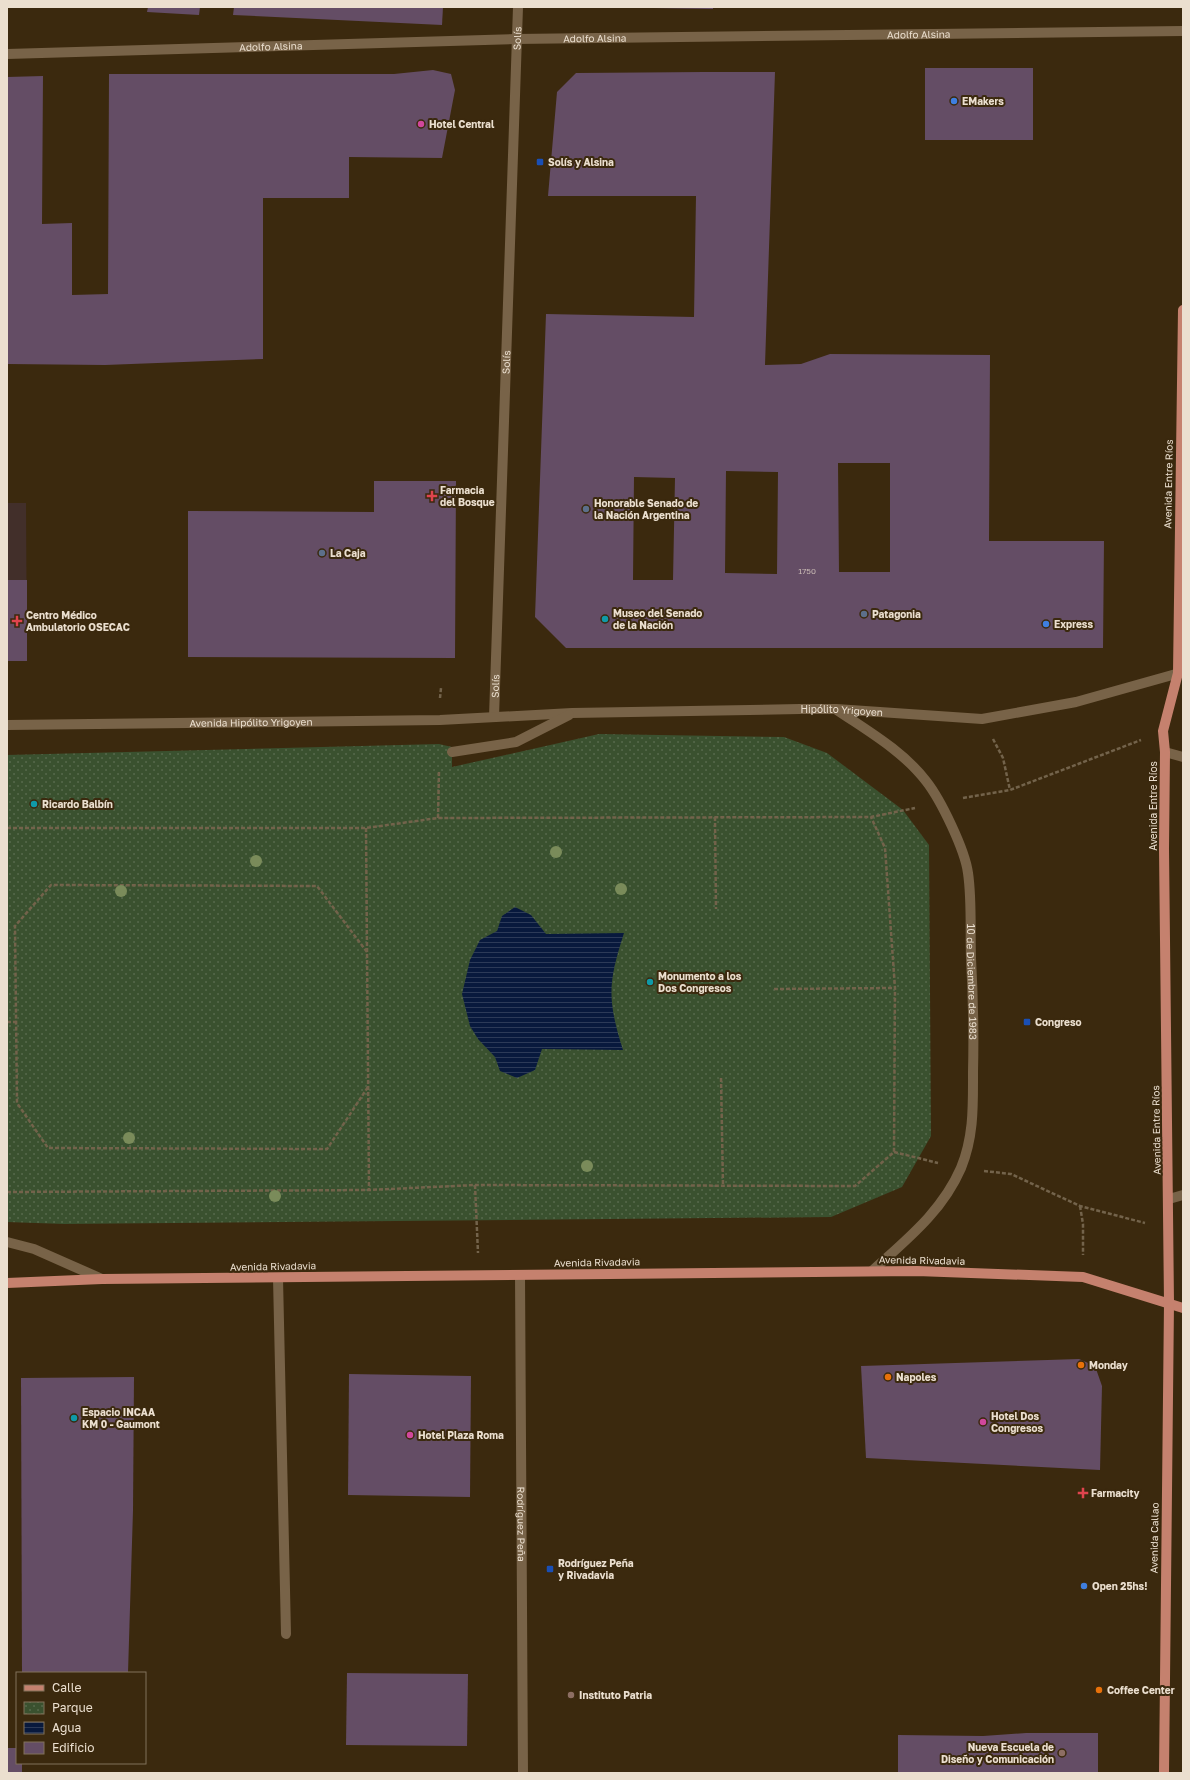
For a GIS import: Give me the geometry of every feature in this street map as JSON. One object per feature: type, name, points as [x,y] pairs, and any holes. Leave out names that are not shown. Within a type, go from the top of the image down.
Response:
[{"type":"main road","name":"Avenida Entre Ríos","points":[[1169,1303],[1164,857],[1165,752],[1163,731],[1180,672],[1183,310]]},
{"type":"main road","name":"Avenida Rivadavia","points":[[7,1283],[102,1279],[872,1271],[1083,1277],[1183,1308]]},
{"type":"main road","name":"Avenida Callao","points":[[1164,1773],[1169,1303]]},
{"type":"street","name":"Solís","points":[[494,718],[515,39],[518,7]]},
{"type":"street","name":"Adolfo Alsina","points":[[7,54],[515,39],[1183,31]]},
{"type":"street","name":"Hipólito Yrigoyen","points":[[494,718],[572,713],[836,709],[982,719],[1076,702],[1180,672]]},
{"type":"street","name":"10 de Diciembre de 1983","points":[[836,709],[888,744],[911,764],[927,782],[953,829],[968,872],[974,1023],[973,1127],[968,1148],[960,1169],[943,1201],[924,1224],[872,1271]]},
{"type":"street","points":[[452,752],[516,742],[572,713]]},
{"type":"street","name":"Avenida Hipólito Yrigoyen","points":[[7,725],[440,720],[494,718]]},
{"type":"street","points":[[1165,752],[1183,757]]},
{"type":"street","points":[[1169,1199],[1183,1195]]},
{"type":"street","points":[[7,1242],[34,1249],[102,1279]]},
{"type":"street","name":"Rodríguez Peña","points":[[520,1275],[523,1773]]},
{"type":"street","points":[[278,1278],[286,1634]]},
{"type":"path","points":[[982,719],[1003,758],[1010,790]]},
{"type":"path","points":[[7,828],[366,828],[438,818],[871,817],[1010,790],[1163,731]]},
{"type":"path","points":[[715,817],[716,909]]},
{"type":"path","points":[[7,1192],[369,1190],[475,1185],[855,1186],[894,1152],[895,988],[885,848],[871,817]]},
{"type":"path","points":[[366,828],[369,1190]]},
{"type":"path","points":[[367,952],[317,886],[51,885],[14,926],[17,1103],[48,1148],[327,1149],[368,1087]]},
{"type":"path","points":[[774,989],[895,988]]},
{"type":"path","points":[[7,1022],[16,1022]]},
{"type":"path","points":[[721,1078],[723,1185]]},
{"type":"path","points":[[894,1152],[960,1169],[1011,1174],[1080,1206],[1168,1229]]},
{"type":"path","points":[[475,1185],[479,1275]]},
{"type":"path","points":[[1080,1206],[1083,1224],[1083,1277]]},
{"type":"shaded area","name":"Centro Médico Ambulatorio OSECAC","points":[[7,503],[26,503],[27,661],[7,661]]},
{"type":"green space","points":[[599,734],[784,737],[827,753],[903,810],[929,845],[931,1136],[902,1187],[831,1217],[64,1224],[7,1222],[7,755],[439,744],[452,747],[452,767]]},
{"type":"water","points":[[515,907],[531,915],[546,934],[624,933],[612,979],[612,1004],[614,1017],[623,1050],[542,1049],[535,1070],[517,1078],[500,1071],[495,1057],[478,1039],[470,1026],[462,994],[470,960],[480,940],[497,931],[502,916]]},
{"type":"building","points":[[148,7],[200,7],[199,15],[147,12]]},
{"type":"building","points":[[234,7],[443,7],[442,25],[233,15]]},
{"type":"building","points":[[713,7],[713,9],[653,8]]},
{"type":"building","points":[[925,68],[1033,68],[1033,140],[925,140]]},
{"type":"building","points":[[433,70],[451,74],[455,90],[442,158],[349,157],[349,198],[263,198],[263,359],[105,365],[7,364],[7,77],[43,76],[42,224],[72,223],[72,295],[108,294],[109,74],[394,74]]},
{"type":"building","points":[[775,72],[765,365],[801,364],[830,354],[990,355],[989,541],[1104,541],[1103,648],[566,648],[535,617],[546,314],[694,317],[696,196],[548,196],[557,92],[576,73]],"holes":[[[838,463],[890,463],[890,572],[839,572]],[[726,471],[778,472],[777,574],[725,573]],[[634,477],[675,478],[673,580],[633,580]]]},
{"type":"building","name":"La Caja","points":[[374,481],[456,481],[455,658],[188,657],[188,511],[374,512]]},
{"type":"building","points":[[7,580],[27,580],[27,661],[7,661]]},
{"type":"building","name":"Hotel Dos Congresos","points":[[1079,1359],[1095,1366],[1102,1386],[1100,1470],[866,1458],[861,1366]]},
{"type":"building","name":"Hotel Plaza Roma","points":[[349,1374],[471,1376],[470,1497],[348,1495]]},
{"type":"building","points":[[134,1377],[133,1510],[128,1672],[22,1672],[21,1378]]},
{"type":"building","points":[[347,1673],[468,1674],[467,1746],[346,1745]]},
{"type":"building","points":[[1026,1733],[1098,1733],[1098,1773],[898,1773],[898,1735],[983,1736]]},
{"type":"building","points":[[7,1748],[16,1748],[16,1764],[22,1764],[22,1773],[7,1773]]},
{"type":"place","name":"EMakers","points":[[954,101]]},
{"type":"place","name":"Hotel Central","points":[[421,124]]},
{"type":"place","name":"Solís y Alsina","points":[[540,162]]},
{"type":"place","name":"Farmacia del Bosque","points":[[432,496]]},
{"type":"place","name":"Honorable Senado de la Nación Argentina","points":[[586,509]]},
{"type":"place","name":"La Caja","points":[[322,553]]},
{"type":"place","name":"Patagonia","points":[[864,614]]},
{"type":"place","name":"Museo del Senado de la Nación","points":[[605,619]]},
{"type":"place","name":"Centro Médico Ambulatorio OSECAC","points":[[17,621]]},
{"type":"place","name":"Express","points":[[1046,624]]},
{"type":"place","name":"Ricardo Balbín","points":[[34,804]]},
{"type":"place","name":"Monumento a los Dos Congresos","points":[[650,982]]},
{"type":"place","name":"Congreso","points":[[1027,1022]]},
{"type":"place","name":"Monday","points":[[1081,1365]]},
{"type":"place","name":"Napoles","points":[[888,1377]]},
{"type":"place","name":"Espacio INCAA KM 0 - Gaumont","points":[[74,1418]]},
{"type":"place","name":"Hotel Dos Congresos","points":[[983,1422]]},
{"type":"place","name":"Hotel Plaza Roma","points":[[410,1435]]},
{"type":"place","name":"Farmacity","points":[[1083,1493]]},
{"type":"place","name":"Rodríguez Peña y Rivadavia","points":[[550,1569]]},
{"type":"place","name":"Open 25hs!","points":[[1084,1586]]},
{"type":"place","name":"Coffee Center","points":[[1099,1690]]},
{"type":"place","name":"Instituto Patria","points":[[571,1695]]},
{"type":"place","name":"Nueva Escuela de Diseño y Comunicación","points":[[1062,1753]]}]
